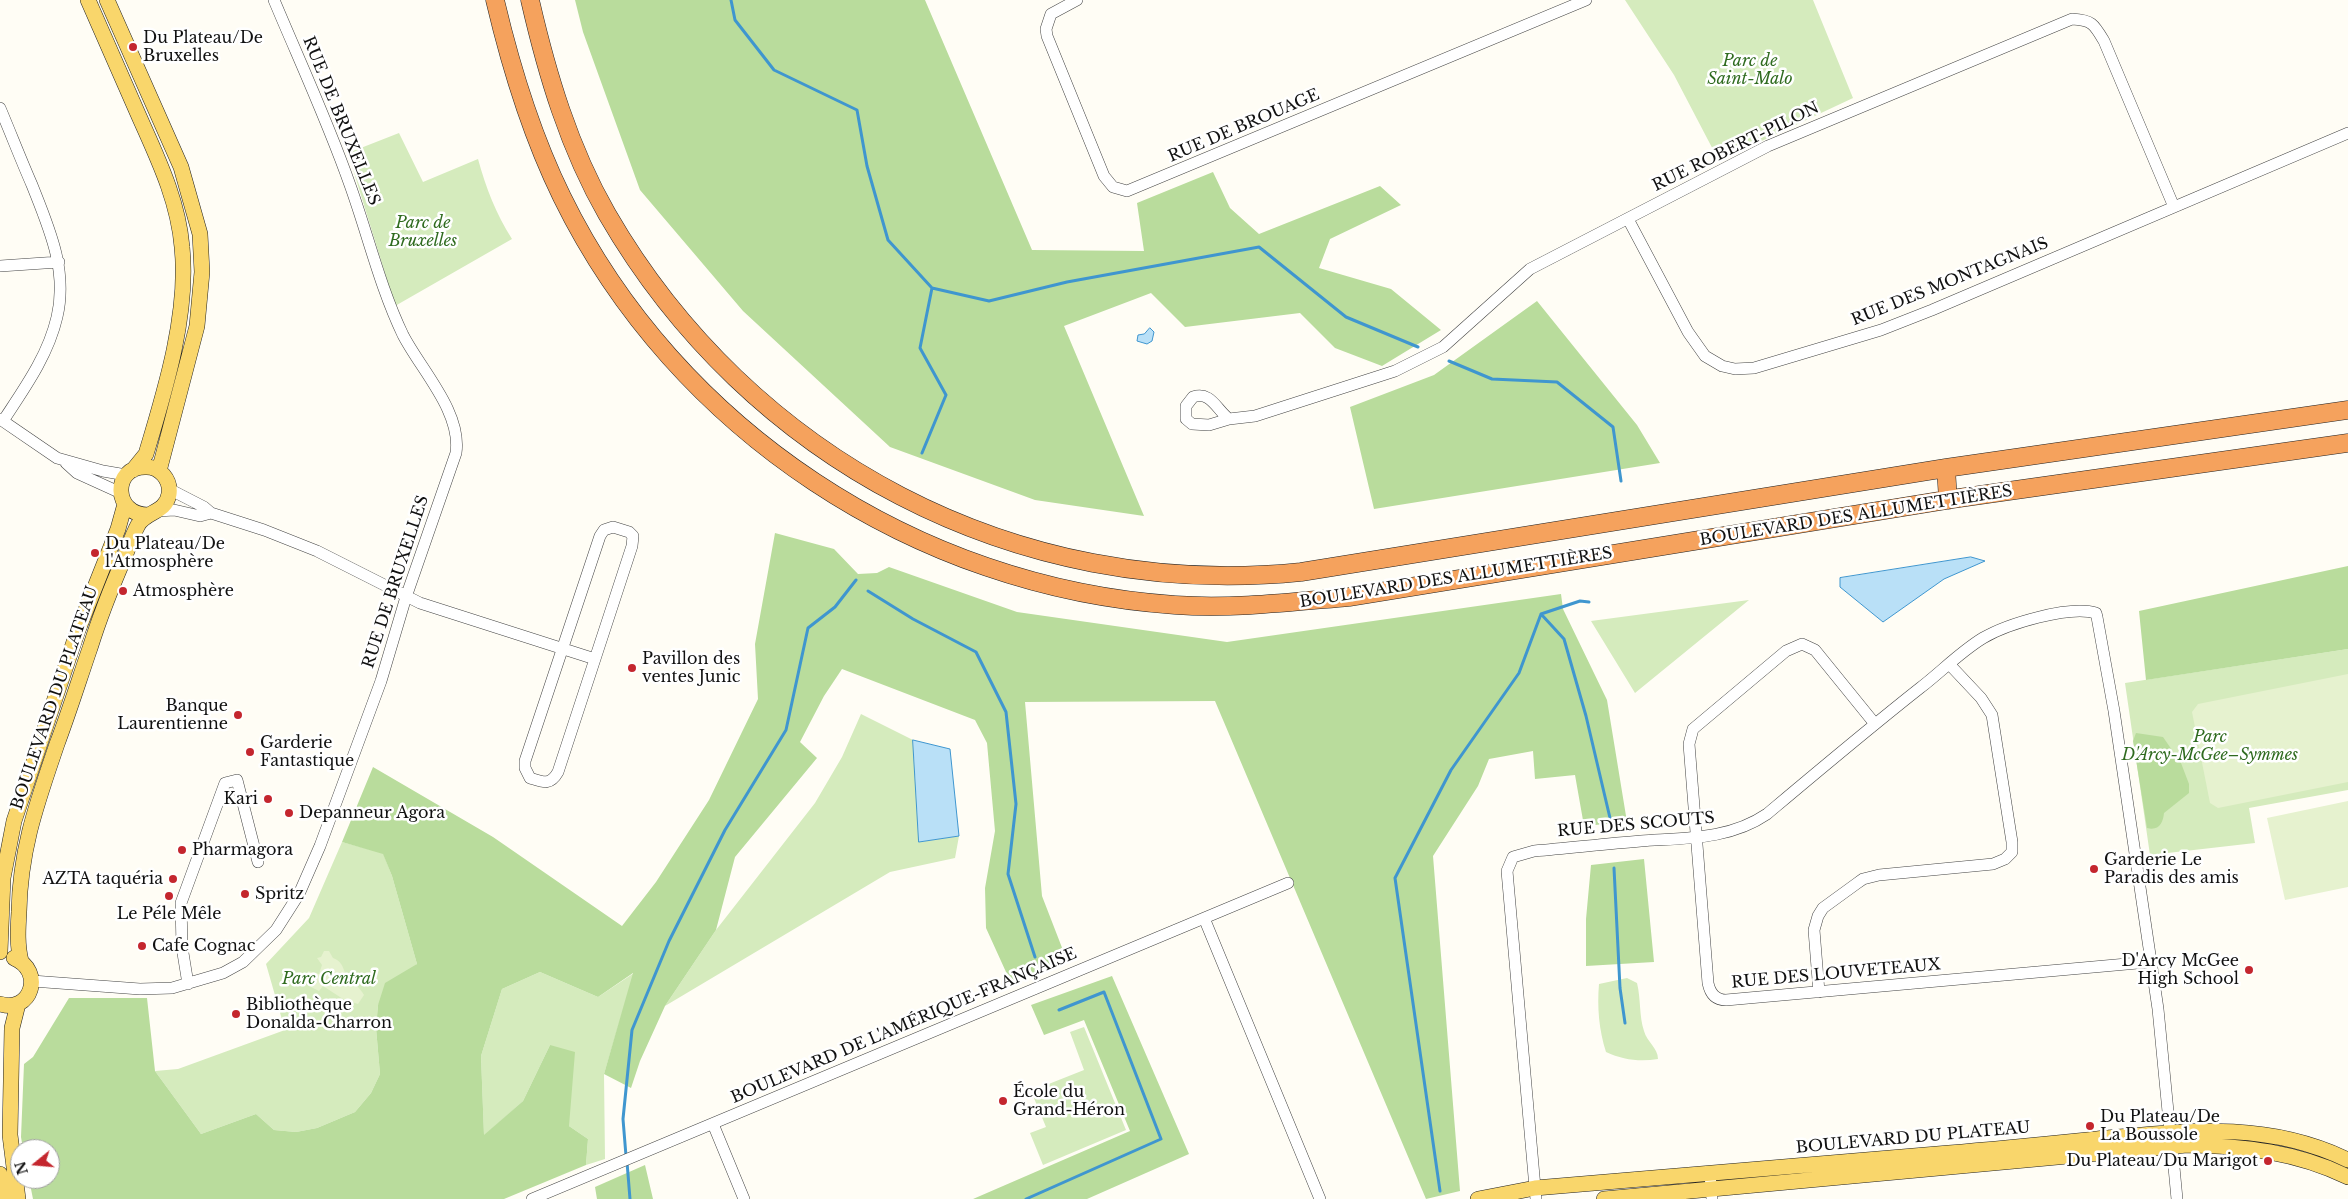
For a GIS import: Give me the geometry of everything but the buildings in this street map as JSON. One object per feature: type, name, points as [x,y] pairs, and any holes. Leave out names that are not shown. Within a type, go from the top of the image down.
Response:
[{"type":"highway","name":"BOULEVARD DES ALLUMETTIÈRES","points":[[495,0],[523,105],[550,173],[599,264],[652,338],[691,381],[772,453],[818,486],[883,524],[976,564],[1053,587],[1111,598],[1177,606],[1250,606],[1349,597],[1948,500],[2348,443]]},
{"type":"highway","name":"BOULEVARD DES ALLUMETTIÈRES","points":[[530,0],[551,79],[583,167],[607,213],[660,294],[697,339],[734,378],[798,433],[826,453],[872,481],[919,506],[1020,544],[1074,558],[1136,571],[1194,575],[1273,575],[1342,566],[1946,468],[2348,410]]},
{"type":"highway","points":[[1946,468],[1948,500]]},
{"type":"main road","points":[[88,0],[165,176],[176,212],[182,247],[183,283],[177,332],[146,454],[130,472],[121,487],[123,499],[138,514],[153,513],[166,502],[169,490],[166,479],[159,471],[149,467],[130,472]]},
{"type":"main road","points":[[107,0],[181,167],[200,234],[202,272],[197,326],[159,471]]},
{"type":"main road","name":"BOULEVARD DU PLATEAU","points":[[0,952],[3,878],[14,821],[76,633],[121,522],[123,499]]},
{"type":"main road","name":"BOULEVARD DU PLATEAU","points":[[32,981],[31,974],[22,961],[18,937],[19,884],[31,820],[108,593],[139,524],[153,513]]},
{"type":"main road","points":[[0,958],[14,958],[22,961]]},
{"type":"main road","points":[[0,1004],[11,1006],[18,1004],[28,995],[32,981]]},
{"type":"main road","points":[[18,1004],[12,1028],[10,1136],[18,1199]]},
{"type":"main road","name":"BOULEVARD DU PLATEAU","points":[[1604,1199],[1712,1194],[2171,1139],[2219,1130],[2267,1134],[2306,1144],[2348,1160]]},
{"type":"main road","name":"BOULEVARD DU PLATEAU","points":[[1478,1199],[1710,1174],[2171,1139],[2265,1150],[2316,1164],[2348,1178]]},
{"type":"main road","points":[[0,1174],[4,1199]]},
{"type":"street","name":"RUE DE BRUXELLES","points":[[32,981],[140,989],[172,988],[223,973],[243,962],[276,930],[295,901],[320,846],[392,649],[406,597],[456,453],[457,433],[448,410],[407,342],[392,311],[341,159],[274,0]]},
{"type":"street","name":"RUE DE BROUAGE","points":[[1076,0],[1051,14],[1046,29],[1047,36],[1104,176],[1113,187],[1127,191],[1586,0]]},
{"type":"street","name":"RUE ROBERT-PILON","points":[[1229,419],[1256,416],[1395,371],[1426,358],[1454,339],[1530,270],[1768,146],[2072,19],[2083,19],[2094,23],[2104,41],[2174,207]]},
{"type":"street","points":[[0,108],[48,225],[58,262],[59,308],[50,340],[35,371],[1,420],[48,454],[64,461],[130,472]]},
{"type":"street","name":"RUE DES MONTAGNAIS","points":[[1628,219],[1688,332],[1705,356],[1722,366],[1735,369],[1754,368],[1881,330],[2348,133]]},
{"type":"street","points":[[0,266],[58,262]]},
{"type":"street","points":[[64,461],[77,473],[123,499]]},
{"type":"street","points":[[169,490],[204,507],[211,513],[306,546],[406,597],[595,659]]},
{"type":"street","points":[[153,513],[174,510],[200,516],[211,513]]},
{"type":"street","points":[[613,527],[630,532],[632,546],[558,772],[550,782],[546,783],[530,778],[525,761],[562,649],[600,536],[604,530],[613,527]]},
{"type":"street","name":"RUE DES SCOUTS","points":[[1535,1194],[1507,871],[1510,862],[1518,854],[1534,851],[1696,838],[1731,832],[1758,820],[1983,638],[2015,624],[2047,616],[2088,611],[2096,613],[2114,710],[2150,962]]},
{"type":"street","name":"RUE DES LOUVETEAUX","points":[[1875,724],[1815,650],[1802,644],[1786,651],[1697,725],[1690,734],[1688,744],[1708,983],[1712,994],[1720,1000],[1726,1000],[2150,962]]},
{"type":"street","points":[[1819,992],[1814,922],[1823,908],[1856,884],[1863,879],[1879,875],[1993,864],[2005,859],[2012,852],[1992,715],[1981,698],[1950,664]]},
{"type":"street","points":[[188,984],[182,946],[181,903],[225,783],[237,780],[258,862]]},
{"type":"street","name":"BOULEVARD DE L'AMÉRIQUE-FRANÇAISE","points":[[532,1199],[1288,883]]},
{"type":"street","points":[[1204,918],[1320,1199]]},
{"type":"street","points":[[2150,962],[2158,1009],[2177,1199]]},
{"type":"street","points":[[713,1124],[744,1199]]},
{"type":"street","points":[[1710,1174],[1712,1194]]},
{"type":"green space","points":[[575,0],[925,0],[1032,250],[1144,251],[1137,203],[1213,172],[1230,208],[1259,234],[1380,186],[1401,205],[1330,239],[1319,268],[1391,289],[1441,330],[1382,366],[1335,348],[1300,313],[1185,327],[1151,293],[1064,326],[1144,516],[1035,500],[890,447],[743,311],[640,190],[583,32]]},
{"type":"green space","name":"Parc de Saint-Malo","points":[[1625,0],[1813,0],[1853,98],[1719,161],[1674,75]]},
{"type":"green space","name":"Parc de Bruxelles","points":[[399,133],[423,182],[478,159],[492,200],[512,239],[395,306],[348,153]]},
{"type":"green space","points":[[1537,301],[1637,425],[1660,463],[1374,509],[1350,407],[1434,375]]},
{"type":"green space","points":[[775,533],[834,549],[858,574],[877,573],[889,567],[1017,612],[1227,642],[1561,594],[1563,609],[1607,700],[1627,822],[1584,826],[1575,775],[1535,779],[1533,751],[1489,759],[1478,786],[1433,856],[1460,1191],[1426,1199],[1215,701],[1025,702],[1042,896],[1066,958],[1011,983],[986,928],[985,888],[995,831],[987,743],[975,720],[842,669],[824,696],[800,742],[817,758],[735,857],[716,930],[665,1006],[640,1061],[631,1088],[604,1074],[633,973],[598,997],[540,972],[502,989],[481,1056],[484,1135],[523,1101],[550,1045],[575,1052],[569,1126],[588,1139],[586,1165],[504,1199],[33,1199],[31,1189],[60,1189],[60,1139],[21,1139],[24,1064],[33,1057],[69,998],[147,998],[155,1071],[201,1134],[256,1114],[274,1130],[296,1132],[317,1128],[355,1112],[371,1093],[380,1074],[376,1028],[378,1005],[385,983],[417,964],[392,876],[383,854],[342,842],[373,767],[493,837],[622,926],[656,882],[709,800],[758,699],[755,644]]},
{"type":"green space","points":[[2348,566],[2348,649],[2146,680],[2139,611]]},
{"type":"green space","points":[[1749,600],[1635,693],[1591,621]]},
{"type":"green space","name":"Parc D'Arcy-McGee–Symmes","points":[[2348,649],[2348,790],[2249,808],[2255,843],[2150,855],[2125,683]]},
{"type":"green space","points":[[2348,674],[2348,782],[2218,808],[2210,803],[2192,712],[2198,704]]},
{"type":"green space","points":[[861,714],[913,740],[919,842],[959,836],[955,858],[890,872],[665,1006],[716,930],[815,803],[842,757]]},
{"type":"green space","points":[[2136,733],[2163,737],[2181,763],[2189,784],[2189,793],[2164,813],[2160,825],[2151,829],[2147,828],[2133,741]]},
{"type":"green space","points":[[2348,801],[2348,887],[2285,900],[2267,818]]},
{"type":"green space","name":"Parc Central","points":[[342,842],[383,853],[392,876],[417,964],[378,1005],[376,1028],[380,1074],[371,1093],[355,1112],[317,1128],[296,1132],[274,1130],[256,1114],[201,1134],[155,1071],[178,1069],[285,1030],[266,964],[309,918]]},
{"type":"green space","points":[[1644,859],[1654,962],[1586,966],[1586,919],[1591,865]]},
{"type":"green space","points":[[324,951],[329,951],[333,958],[342,965],[348,977],[364,995],[358,1004],[343,999],[323,986],[319,991],[311,987],[313,982],[308,971],[319,974],[322,965],[317,958],[321,957]]},
{"type":"green space","points":[[540,972],[598,997],[634,973],[604,1074],[605,1159],[586,1165],[588,1139],[569,1126],[550,1045],[523,1101],[484,1136],[481,1056],[502,989]]},
{"type":"green space","points":[[1112,976],[1189,1154],[1087,1199],[973,1199],[1130,1131],[1084,1020],[1044,1035],[1031,1005]]},
{"type":"green space","points":[[1627,978],[1637,983],[1644,1031],[1658,1055],[1658,1059],[1632,1060],[1606,1052],[1599,1018],[1599,984]]},
{"type":"green space","points":[[1084,1027],[1126,1130],[1043,1165],[1030,1133],[1046,1127],[1031,1091],[1084,1070],[1070,1032]]},
{"type":"green space","points":[[645,1165],[653,1199],[597,1199],[595,1187]]},
{"type":"water","points":[[1150,328],[1154,332],[1152,341],[1147,344],[1137,341],[1138,335],[1144,334]]},
{"type":"water","points":[[1971,557],[1985,561],[1944,579],[1883,622],[1840,587],[1840,578]]},
{"type":"water","points":[[913,740],[950,749],[959,836],[919,842]]},
{"type":"waterway","points":[[731,0],[735,20],[774,70],[857,110],[867,166],[888,240],[932,288],[920,348],[946,395],[922,453]]},
{"type":"waterway","points":[[932,288],[989,301],[1067,282],[1259,247],[1346,317],[1418,347]]},
{"type":"waterway","points":[[1449,361],[1492,379],[1557,382],[1613,427],[1621,481]]},
{"type":"waterway","points":[[626,1156],[623,1119],[632,1030],[669,941],[725,830],[786,730],[808,628],[835,607],[856,580]]},
{"type":"waterway","points":[[868,591],[913,619],[976,652],[1006,712],[1016,804],[1008,874],[1035,957]]},
{"type":"waterway","points":[[1440,1191],[1395,878],[1451,770],[1519,673],[1541,614],[1580,601],[1589,602]]},
{"type":"waterway","points":[[1541,614],[1564,639],[1586,716],[1610,818]]},
{"type":"waterway","points":[[1614,868],[1620,988],[1625,1023]]},
{"type":"waterway","points":[[1026,1199],[1161,1139],[1104,992],[1059,1010]]},
{"type":"waterway","points":[[627,1162],[630,1199]]},
{"type":"place","name":"Du Plateau/De Bruxelles","points":[[133,47]]},
{"type":"place","name":"Du Plateau/De l'Atmosphère","points":[[95,553]]},
{"type":"place","name":"Atmosphère","points":[[123,591]]},
{"type":"place","name":"Pavillon des ventes Junic","points":[[632,668]]},
{"type":"place","name":"Banque Laurentienne","points":[[238,715]]},
{"type":"place","name":"Garderie Fantastique","points":[[250,752]]},
{"type":"place","name":"Kari","points":[[268,799]]},
{"type":"place","name":"Depanneur Agora","points":[[289,813]]},
{"type":"place","name":"Pharmagora","points":[[182,850]]},
{"type":"place","name":"Garderie Le Paradis des amis","points":[[2094,869]]},
{"type":"place","name":"AZTA taquéria","points":[[173,879]]},
{"type":"place","name":"Spritz","points":[[245,894]]},
{"type":"place","name":"Le Péle Mêle","points":[[169,896]]},
{"type":"place","name":"Cafe Cognac","points":[[142,946]]},
{"type":"place","name":"D'Arcy McGee High School","points":[[2249,970]]},
{"type":"place","name":"Bibliothèque Donalda-Charron","points":[[236,1014]]},
{"type":"place","name":"École du Grand-Héron","points":[[1003,1101]]},
{"type":"place","name":"Du Plateau/De La Boussole","points":[[2090,1126]]},
{"type":"place","name":"Du Plateau/Du Marigot","points":[[2268,1161]]}]
